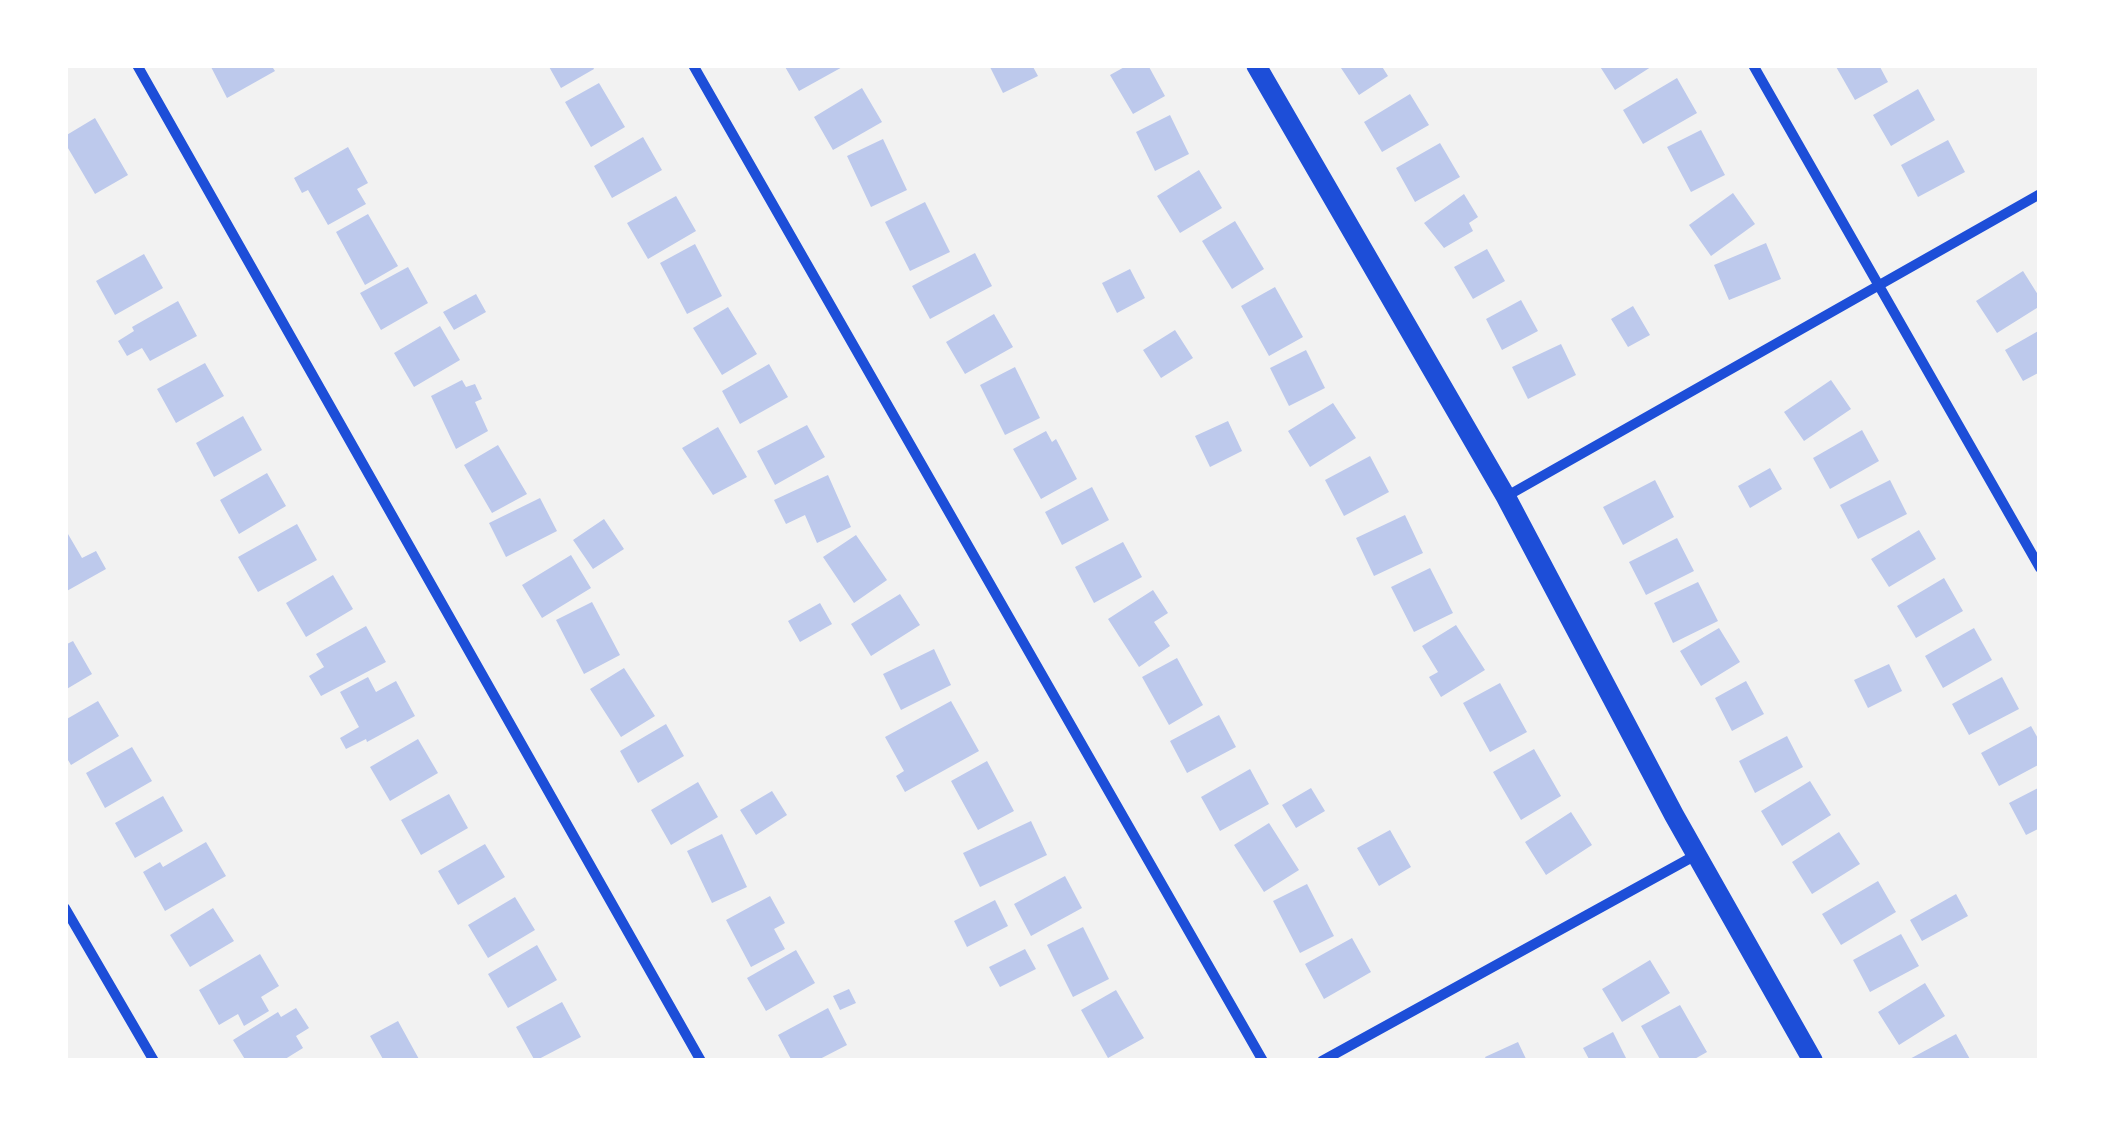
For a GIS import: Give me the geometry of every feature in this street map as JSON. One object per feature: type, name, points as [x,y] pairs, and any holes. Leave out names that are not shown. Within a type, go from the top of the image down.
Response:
[{"type":"main road","points":[[1256,65],[1506,497],[1696,855],[1813,1061]]},
{"type":"street","points":[[137,65],[701,1061]]},
{"type":"street","points":[[694,65],[1263,1061]]},
{"type":"street","points":[[1753,65],[2040,568]]},
{"type":"street","points":[[1506,497],[2040,194]]},
{"type":"street","points":[[1322,1061],[1696,855]]},
{"type":"street","points":[[65,908],[154,1061]]},
{"type":"building","points":[[210,65],[271,65],[275,71],[227,98]]},
{"type":"building","points":[[548,65],[592,65],[594,69],[561,88]]},
{"type":"building","points":[[784,65],[846,65],[799,91]]},
{"type":"building","points":[[989,65],[1032,65],[1038,76],[1003,93]]},
{"type":"building","points":[[1128,65],[1148,65],[1165,96],[1133,114],[1110,75]]},
{"type":"building","points":[[1339,65],[1381,65],[1388,76],[1359,95]]},
{"type":"building","points":[[1599,65],[1654,65],[1615,90]]},
{"type":"building","points":[[1835,65],[1879,65],[1888,82],[1855,100]]},
{"type":"building","points":[[1677,78],[1697,113],[1643,144],[1623,110]]},
{"type":"building","points":[[599,83],[625,127],[591,147],[565,102]]},
{"type":"building","points":[[862,88],[882,122],[833,150],[814,117]]},
{"type":"building","points":[[1918,89],[1935,120],[1891,146],[1873,115]]},
{"type":"building","points":[[1410,94],[1429,125],[1382,152],[1364,122]]},
{"type":"building","points":[[1170,115],[1189,154],[1155,171],[1136,132]]},
{"type":"building","points":[[95,118],[128,175],[95,194],[65,143],[65,136]]},
{"type":"building","points":[[1701,130],[1725,175],[1691,192],[1667,147]]},
{"type":"building","points":[[643,137],[662,170],[612,198],[594,166]]},
{"type":"building","points":[[883,139],[907,190],[871,207],[847,156]]},
{"type":"building","points":[[1948,140],[1965,172],[1918,197],[1901,165]]},
{"type":"building","points":[[1440,143],[1460,177],[1415,202],[1396,168]]},
{"type":"building","points":[[348,147],[368,183],[357,189],[366,204],[328,225],[308,190],[302,193],[294,178]]},
{"type":"building","points":[[1199,170],[1222,208],[1180,233],[1157,196]]},
{"type":"building","points":[[1733,193],[1755,224],[1711,256],[1689,225]]},
{"type":"building","points":[[1464,194],[1478,217],[1469,223],[1473,231],[1444,248],[1424,223]]},
{"type":"building","points":[[676,196],[696,231],[648,259],[627,223]]},
{"type":"building","points":[[925,202],[950,252],[910,271],[885,222]]},
{"type":"building","points":[[368,214],[398,266],[365,285],[336,232]]},
{"type":"building","points":[[1235,221],[1264,269],[1232,289],[1202,241]]},
{"type":"building","points":[[1766,243],[1781,279],[1729,300],[1714,265]]},
{"type":"building","points":[[695,244],[722,296],[687,314],[660,263]]},
{"type":"building","points":[[1487,249],[1505,281],[1473,299],[1454,267]]},
{"type":"building","points":[[975,253],[992,286],[930,319],[912,286]]},
{"type":"building","points":[[144,254],[163,288],[115,315],[96,281]]},
{"type":"building","points":[[408,267],[428,303],[381,330],[360,293]]},
{"type":"building","points":[[1130,269],[1145,298],[1117,313],[1102,283]]},
{"type":"building","points":[[2023,271],[2040,298],[2040,306],[1997,333],[1976,301]]},
{"type":"building","points":[[1275,287],[1303,337],[1269,356],[1241,306]]},
{"type":"building","points":[[476,294],[486,312],[454,330],[443,312]]},
{"type":"building","points":[[1521,300],[1538,331],[1502,350],[1486,319]]},
{"type":"building","points":[[178,301],[197,336],[150,361],[142,348],[127,356],[118,341],[134,331],[132,327]]},
{"type":"building","points":[[1633,306],[1650,335],[1628,347],[1611,319]]},
{"type":"building","points":[[728,307],[757,354],[722,375],[693,328]]},
{"type":"building","points":[[994,314],[1013,347],[965,374],[946,342]]},
{"type":"building","points":[[440,326],[460,360],[414,387],[394,353]]},
{"type":"building","points":[[1175,330],[1193,358],[1161,378],[1143,350]]},
{"type":"building","points":[[2040,330],[2040,372],[2023,381],[2005,350]]},
{"type":"building","points":[[1561,344],[1576,375],[1528,399],[1512,367]]},
{"type":"building","points":[[1306,350],[1325,388],[1289,406],[1270,368]]},
{"type":"building","points":[[205,363],[224,396],[176,423],[157,389]]},
{"type":"building","points":[[769,364],[788,397],[740,424],[722,391]]},
{"type":"building","points":[[1015,367],[1040,418],[1005,435],[980,385]]},
{"type":"building","points":[[462,380],[466,387],[475,384],[482,399],[475,402],[488,431],[456,449],[431,396]]},
{"type":"building","points":[[1831,380],[1851,409],[1804,441],[1784,412]]},
{"type":"building","points":[[1333,403],[1356,438],[1310,467],[1288,431]]},
{"type":"building","points":[[243,416],[262,450],[214,477],[196,443]]},
{"type":"building","points":[[1228,421],[1242,451],[1210,467],[1195,436]]},
{"type":"building","points":[[807,425],[825,457],[775,485],[757,451]]},
{"type":"building","points":[[718,427],[747,477],[713,495],[682,448]]},
{"type":"building","points":[[1862,430],[1879,461],[1830,489],[1813,458]]},
{"type":"building","points":[[1046,431],[1052,442],[1056,439],[1077,479],[1041,499],[1013,449]]},
{"type":"building","points":[[498,445],[527,494],[492,513],[464,465]]},
{"type":"building","points":[[1370,456],[1389,492],[1344,516],[1325,480]]},
{"type":"building","points":[[1770,468],[1782,489],[1750,508],[1738,486]]},
{"type":"building","points":[[267,473],[286,506],[239,534],[220,500]]},
{"type":"building","points":[[828,475],[851,527],[817,543],[805,515],[786,524],[774,500]]},
{"type":"building","points":[[1655,480],[1674,517],[1623,545],[1603,507]]},
{"type":"building","points":[[1890,480],[1907,514],[1858,539],[1840,505]]},
{"type":"building","points":[[1092,487],[1109,520],[1062,545],[1045,512]]},
{"type":"building","points":[[540,498],[557,531],[506,557],[489,523]]},
{"type":"building","points":[[1405,515],[1423,553],[1374,576],[1356,538]]},
{"type":"building","points":[[604,519],[624,549],[593,569],[573,540]]},
{"type":"building","points":[[297,524],[317,560],[258,592],[238,557]]},
{"type":"building","points":[[1919,530],[1936,559],[1889,587],[1871,559]]},
{"type":"building","points":[[68,534],[82,558],[96,551],[106,569],[65,592],[65,535]]},
{"type":"building","points":[[856,535],[887,580],[854,603],[823,557]]},
{"type":"building","points":[[1677,538],[1694,571],[1646,595],[1629,562]]},
{"type":"building","points":[[1123,542],[1142,577],[1094,603],[1075,567]]},
{"type":"building","points":[[571,555],[591,588],[542,618],[522,585]]},
{"type":"building","points":[[1430,568],[1453,613],[1414,632],[1391,587]]},
{"type":"building","points":[[333,575],[353,609],[306,637],[286,603]]},
{"type":"building","points":[[1944,578],[1963,611],[1916,638],[1897,606]]},
{"type":"building","points":[[1698,582],[1718,621],[1673,643],[1654,603]]},
{"type":"building","points":[[1153,590],[1168,613],[1154,622],[1170,646],[1139,667],[1108,619]]},
{"type":"building","points":[[900,594],[920,625],[871,656],[851,624]]},
{"type":"building","points":[[592,602],[620,655],[584,674],[556,620]]},
{"type":"building","points":[[820,603],[832,624],[800,642],[788,621]]},
{"type":"building","points":[[1456,625],[1485,670],[1441,697],[1429,677],[1438,672],[1422,646]]},
{"type":"building","points":[[366,626],[386,662],[321,696],[309,676],[324,667],[316,654]]},
{"type":"building","points":[[1719,628],[1740,662],[1701,686],[1680,651]]},
{"type":"building","points":[[1974,628],[1992,660],[1943,688],[1925,656]]},
{"type":"building","points":[[73,641],[92,674],[65,690],[65,645]]},
{"type":"building","points":[[934,649],[951,685],[901,710],[883,674]]},
{"type":"building","points":[[1177,658],[1203,705],[1169,725],[1142,677]]},
{"type":"building","points":[[1889,664],[1902,691],[1868,708],[1854,680]]},
{"type":"building","points":[[624,668],[655,716],[621,737],[590,689]]},
{"type":"building","points":[[368,677],[376,692],[396,681],[415,716],[346,749],[340,738],[359,727],[340,692]]},
{"type":"building","points":[[2002,677],[2019,709],[1969,735],[1952,704]]},
{"type":"building","points":[[1746,681],[1764,714],[1732,731],[1715,698]]},
{"type":"building","points":[[1500,683],[1527,732],[1490,752],[1463,703]]},
{"type":"building","points":[[98,701],[119,736],[71,765],[65,755],[65,720]]},
{"type":"building","points":[[951,701],[979,751],[905,792],[896,776],[904,771],[885,737]]},
{"type":"building","points":[[1219,715],[1236,747],[1187,773],[1170,741]]},
{"type":"building","points":[[666,724],[684,756],[638,783],[620,751]]},
{"type":"building","points":[[2031,726],[2040,742],[2040,764],[1999,786],[1981,753]]},
{"type":"building","points":[[1787,736],[1803,767],[1755,793],[1739,761]]},
{"type":"building","points":[[418,739],[438,773],[390,801],[370,767]]},
{"type":"building","points":[[132,747],[152,781],[105,808],[86,773]]},
{"type":"building","points":[[1534,749],[1561,796],[1521,820],[1493,772]]},
{"type":"building","points":[[987,761],[1014,811],[978,830],[951,781]]},
{"type":"building","points":[[1250,769],[1269,804],[1220,831],[1201,797]]},
{"type":"building","points":[[1810,781],[1831,815],[1782,846],[1761,811]]},
{"type":"building","points":[[698,782],[718,817],[671,845],[651,810]]},
{"type":"building","points":[[2040,787],[2040,828],[2026,835],[2009,803]]},
{"type":"building","points":[[1311,788],[1325,811],[1296,828],[1282,805]]},
{"type":"building","points":[[772,791],[787,815],[756,835],[740,810]]},
{"type":"building","points":[[449,794],[468,828],[421,855],[401,820]]},
{"type":"building","points":[[163,796],[183,831],[135,858],[115,823]]},
{"type":"building","points":[[1571,812],[1592,845],[1546,875],[1525,842]]},
{"type":"building","points":[[1031,821],[1047,855],[980,887],[963,853]]},
{"type":"building","points":[[1269,823],[1299,870],[1264,892],[1234,845]]},
{"type":"building","points":[[1390,830],[1411,867],[1379,886],[1357,848]]},
{"type":"building","points":[[1839,832],[1860,864],[1812,894],[1792,862]]},
{"type":"building","points":[[722,834],[747,887],[712,903],[687,851]]},
{"type":"building","points":[[206,842],[226,876],[165,911],[143,872],[160,862],[163,867]]},
{"type":"building","points":[[485,844],[505,877],[458,905],[438,871]]},
{"type":"building","points":[[1065,876],[1082,908],[1031,936],[1014,904]]},
{"type":"building","points":[[1878,881],[1896,912],[1841,945],[1822,914]]},
{"type":"building","points":[[1307,884],[1334,936],[1300,953],[1273,901]]},
{"type":"building","points":[[1956,894],[1968,916],[1922,941],[1910,920]]},
{"type":"building","points":[[770,896],[785,923],[774,929],[785,949],[751,967],[726,920]]},
{"type":"building","points":[[515,897],[535,930],[488,958],[468,925]]},
{"type":"building","points":[[995,900],[1008,926],[967,947],[954,921]]},
{"type":"building","points":[[213,908],[234,941],[190,967],[170,935]]},
{"type":"building","points":[[1083,927],[1109,979],[1073,997],[1047,945]]},
{"type":"building","points":[[1901,934],[1919,966],[1870,992],[1853,960]]},
{"type":"building","points":[[1352,938],[1371,972],[1324,999],[1305,964]]},
{"type":"building","points":[[537,945],[557,980],[508,1008],[488,974]]},
{"type":"building","points":[[1025,949],[1036,969],[1000,987],[989,967]]},
{"type":"building","points":[[796,950],[815,983],[766,1011],[747,978]]},
{"type":"building","points":[[260,954],[279,986],[261,997],[269,1011],[244,1026],[238,1014],[219,1025],[199,990]]},
{"type":"building","points":[[1650,960],[1670,993],[1622,1022],[1602,989]]},
{"type":"building","points":[[1925,983],[1945,1016],[1899,1045],[1878,1012]]},
{"type":"building","points":[[849,989],[856,1003],[840,1010],[833,996]]},
{"type":"building","points":[[1116,990],[1144,1038],[1108,1058],[1081,1010]]},
{"type":"building","points":[[562,1002],[581,1037],[535,1061],[516,1027]]},
{"type":"building","points":[[1680,1005],[1707,1052],[1691,1061],[1661,1061],[1641,1026]]},
{"type":"building","points":[[296,1008],[309,1028],[296,1036],[303,1048],[282,1061],[246,1061],[233,1040],[278,1012],[281,1017]]},
{"type":"building","points":[[828,1008],[847,1045],[816,1061],[792,1061],[778,1035]]},
{"type":"building","points":[[398,1021],[420,1061],[384,1061],[370,1036]]},
{"type":"building","points":[[1613,1032],[1627,1060],[1590,1061],[1583,1048]]},
{"type":"building","points":[[1956,1034],[1971,1061],[1906,1061]]},
{"type":"building","points":[[1518,1042],[1527,1061],[1487,1061],[1485,1057]]}]
